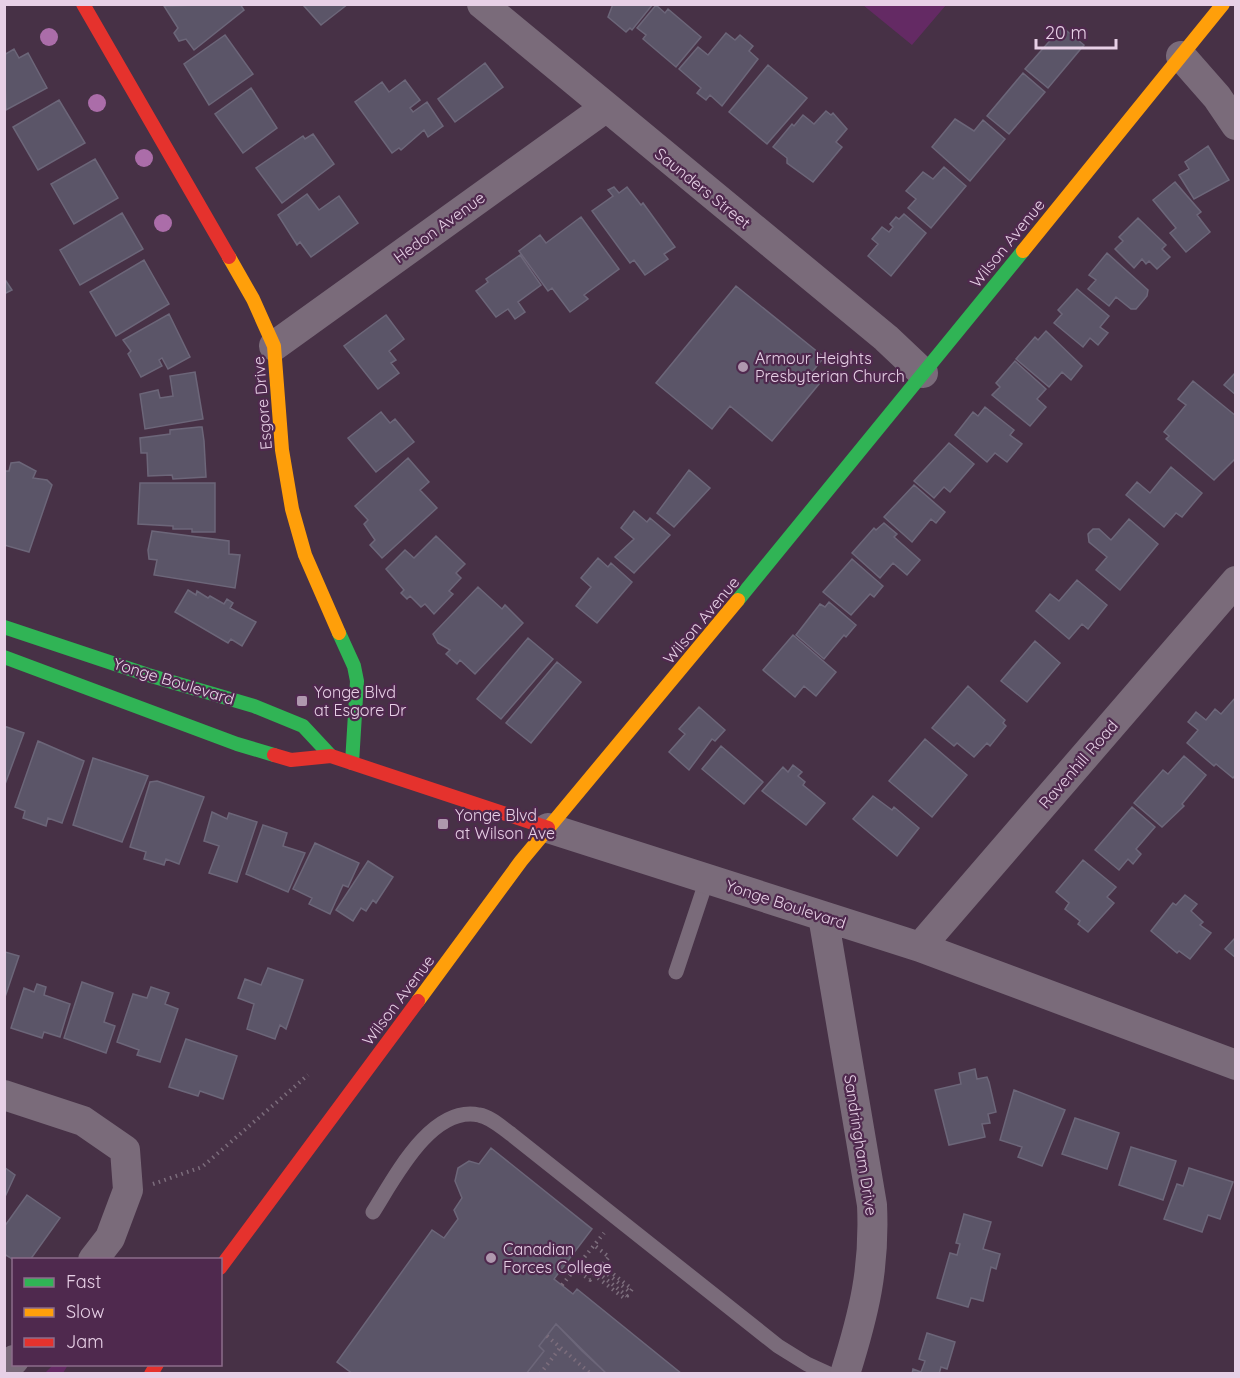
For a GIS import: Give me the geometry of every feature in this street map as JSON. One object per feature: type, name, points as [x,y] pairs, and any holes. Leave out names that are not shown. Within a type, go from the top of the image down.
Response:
[{"type":"street","name":"Esgore Drive","points":[[83,4],[253,299],[274,346],[282,450],[292,509],[305,555],[345,643],[357,681],[352,763]]},
{"type":"street","name":"Saunders Street","points":[[482,4],[886,338],[923,373]]},
{"type":"street","name":"Wilson Avenue","points":[[222,1265],[521,861],[1223,4]]},
{"type":"street","points":[[1181,56],[1217,97],[1236,125]]},
{"type":"street","name":"Hedon Avenue","points":[[274,346],[605,108]]},
{"type":"street","name":"Ravenhill Road","points":[[920,947],[1236,581]]},
{"type":"street","name":"Yonge Boulevard","points":[[4,627],[148,675],[254,706],[303,726],[331,756]]},
{"type":"street","name":"Yonge Boulevard","points":[[4,657],[237,744],[291,760],[331,756],[920,947],[1236,1065]]},
{"type":"street","name":"Sandringham Drive","points":[[823,916],[872,1205],[874,1247],[864,1313],[845,1374]]},
{"type":"street","points":[[4,1095],[83,1121],[125,1150],[128,1190],[110,1238],[95,1258]]},
{"type":"lane","points":[[676,972],[707,879]]},
{"type":"lane","points":[[373,1212],[412,1149],[446,1122],[459,1116],[482,1115],[511,1134],[778,1346],[807,1364],[829,1374]]},
{"type":"path","points":[[128,1190],[202,1167],[308,1075]]},
{"type":"path","points":[[562,1286],[575,1269],[594,1245],[609,1257],[602,1265],[632,1289],[630,1292],[600,1268],[597,1272],[627,1296],[624,1298],[594,1275],[590,1280],[575,1269]]},
{"type":"path","points":[[547,1336],[591,1374]]},
{"type":"path","points":[[540,1374],[560,1348]]},
{"type":"shaded area","points":[[863,5],[946,5],[912,45]]},
{"type":"shaded area","points":[[52,1366],[67,1366],[63,1373],[45,1373]]},
{"type":"building","points":[[240,4],[244,10],[194,50],[186,39],[179,41],[174,33],[178,28],[164,6]]},
{"type":"building","points":[[306,4],[348,4],[321,25],[304,6]]},
{"type":"building","points":[[613,4],[653,4],[632,30],[630,28],[626,32],[608,17]]},
{"type":"building","points":[[656,5],[665,13],[668,9],[701,37],[676,67],[643,39],[646,35],[637,28]]},
{"type":"building","points":[[1062,27],[1084,45],[1048,88],[1025,69]]},
{"type":"building","points":[[726,33],[735,40],[740,35],[753,46],[749,51],[758,59],[722,106],[710,95],[706,100],[697,93],[701,88],[679,69],[698,47],[708,55]]},
{"type":"building","points":[[225,35],[253,74],[209,105],[184,64]]},
{"type":"building","points":[[14,49],[19,58],[28,53],[47,88],[6,110],[4,55]]},
{"type":"building","points":[[485,63],[503,87],[455,122],[438,99]]},
{"type":"building","points":[[768,65],[807,98],[767,144],[729,112]]},
{"type":"building","points":[[1023,73],[1045,92],[1009,134],[987,116]]},
{"type":"building","points":[[405,80],[420,100],[410,108],[413,112],[427,102],[443,126],[428,137],[424,130],[401,150],[399,148],[392,153],[355,102],[382,82],[389,92]]},
{"type":"building","points":[[251,88],[277,128],[243,153],[215,114]]},
{"type":"building","points":[[59,100],[85,143],[38,170],[13,127]]},
{"type":"building","points":[[826,111],[831,115],[833,113],[847,129],[836,142],[842,147],[813,182],[787,163],[787,158],[773,147],[792,124],[794,126],[803,115],[814,124]]},
{"type":"building","points":[[955,119],[974,131],[983,120],[1005,139],[970,181],[932,147]]},
{"type":"building","points":[[313,134],[334,164],[282,203],[256,168],[303,136],[305,139]]},
{"type":"building","points":[[1208,146],[1229,180],[1194,199],[1179,175],[1189,169],[1185,162]]},
{"type":"building","points":[[95,159],[118,198],[74,224],[51,184]]},
{"type":"building","points":[[944,167],[966,186],[931,228],[908,208],[916,199],[906,191],[923,172],[933,179]]},
{"type":"building","points":[[1175,182],[1201,212],[1197,215],[1210,232],[1186,252],[1170,233],[1176,228],[1153,200]]},
{"type":"building","points":[[614,187],[619,193],[627,187],[641,205],[643,203],[675,247],[664,254],[668,259],[645,275],[634,260],[630,263],[592,211],[613,196],[608,190]]},
{"type":"building","points":[[307,194],[319,210],[339,196],[358,223],[311,257],[300,242],[297,245],[278,215]]},
{"type":"building","points":[[122,213],[143,249],[80,285],[60,250]]},
{"type":"building","points":[[904,214],[926,233],[891,276],[868,256],[878,244],[872,239],[882,227],[889,232],[893,227],[890,224],[896,217],[899,219]]},
{"type":"building","points":[[581,217],[619,269],[584,295],[588,299],[570,312],[552,288],[548,291],[519,251],[540,235],[546,243]]},
{"type":"building","points":[[1138,218],[1166,245],[1162,249],[1170,257],[1157,269],[1149,261],[1146,264],[1142,259],[1134,268],[1115,249],[1123,241],[1119,237]]},
{"type":"building","points":[[1107,253],[1148,290],[1147,296],[1136,309],[1131,309],[1116,297],[1109,306],[1088,289],[1096,280],[1089,275]]},
{"type":"building","points":[[520,255],[541,285],[518,302],[525,312],[515,319],[508,309],[496,317],[476,291],[488,282],[486,279]]},
{"type":"building","points":[[144,260],[169,304],[116,336],[90,292]]},
{"type":"building","points":[[4,278],[12,290],[4,294]]},
{"type":"building","name":"Armour Heights Presbyterian Church","points":[[736,286],[824,357],[809,376],[819,384],[772,441],[730,406],[712,429],[656,383]]},
{"type":"building","points":[[1077,289],[1109,316],[1100,327],[1108,333],[1098,345],[1090,338],[1083,347],[1054,323],[1062,314],[1058,310]]},
{"type":"building","points":[[169,314],[190,357],[168,369],[162,358],[159,360],[162,366],[141,377],[128,354],[131,351],[123,340]]},
{"type":"building","points":[[386,315],[404,339],[389,351],[396,360],[391,363],[399,373],[378,389],[344,346]]},
{"type":"building","points":[[1046,331],[1082,366],[1071,380],[1062,372],[1049,387],[1016,359],[1035,337],[1038,340]]},
{"type":"building","points":[[1015,361],[1046,389],[1037,399],[1046,407],[1030,426],[992,395],[1000,387],[996,383]]},
{"type":"building","points":[[195,372],[203,419],[145,429],[140,394],[158,390],[160,398],[173,396],[170,376]]},
{"type":"building","points":[[1236,372],[1236,395],[1224,385]]},
{"type":"building","points":[[1193,381],[1236,416],[1236,458],[1214,480],[1166,439],[1169,436],[1164,432],[1186,405],[1178,399]]},
{"type":"building","points":[[985,407],[1014,430],[1010,435],[1022,444],[1007,462],[995,453],[987,462],[955,435],[973,412],[978,416]]},
{"type":"building","points":[[381,412],[390,423],[395,419],[414,442],[376,472],[348,438]]},
{"type":"building","points":[[202,427],[206,477],[173,479],[172,475],[148,476],[147,453],[141,453],[140,438],[170,434],[170,430]]},
{"type":"building","points":[[949,443],[974,464],[950,492],[944,487],[934,498],[914,481]]},
{"type":"building","points":[[408,458],[429,482],[420,490],[437,508],[382,558],[370,545],[375,540],[364,524],[368,520],[355,506]]},
{"type":"building","points":[[19,462],[36,471],[33,478],[47,480],[52,485],[29,552],[4,545],[4,471],[9,471],[11,463]]},
{"type":"building","points":[[1171,467],[1202,493],[1182,517],[1176,513],[1164,527],[1126,495],[1137,482],[1150,493]]},
{"type":"building","points":[[689,470],[710,488],[674,527],[657,513]]},
{"type":"building","points":[[140,483],[215,483],[215,532],[192,532],[192,529],[173,529],[173,526],[138,524]]},
{"type":"building","points":[[914,485],[945,512],[936,523],[931,519],[912,542],[884,517]]},
{"type":"building","points":[[634,511],[647,522],[650,518],[670,535],[634,573],[615,557],[634,539],[621,528]]},
{"type":"building","points":[[1129,519],[1158,544],[1120,590],[1096,570],[1107,557],[1089,542],[1088,534],[1093,529],[1099,529],[1111,540]]},
{"type":"building","points":[[884,523],[897,534],[894,537],[920,560],[907,575],[893,563],[880,578],[852,553],[874,528],[876,530]]},
{"type":"building","points":[[152,531],[229,541],[229,554],[240,555],[235,588],[154,575],[157,560],[149,559],[148,550]]},
{"type":"building","points":[[436,536],[465,564],[456,573],[461,578],[449,591],[453,594],[434,614],[425,604],[421,607],[410,596],[407,599],[401,593],[404,590],[386,569],[405,550],[414,558]]},
{"type":"building","points":[[598,558],[608,567],[611,563],[632,582],[597,623],[576,606],[591,587],[581,578]]},
{"type":"building","points":[[852,559],[883,586],[874,597],[870,594],[851,615],[823,592]]},
{"type":"building","points":[[1077,580],[1107,605],[1088,629],[1082,624],[1069,639],[1036,611],[1050,594],[1059,601]]},
{"type":"building","points":[[478,587],[502,609],[505,605],[523,623],[475,674],[460,660],[457,664],[446,654],[450,650],[438,643],[433,634]]},
{"type":"building","points":[[188,590],[196,595],[197,591],[208,598],[210,596],[224,604],[227,599],[233,603],[230,608],[256,622],[242,646],[231,639],[228,643],[175,612]]},
{"type":"building","points":[[829,602],[856,625],[846,637],[844,635],[824,659],[796,635],[820,604],[825,607]]},
{"type":"building","points":[[793,635],[836,672],[816,696],[804,686],[795,697],[763,670]]},
{"type":"building","points":[[528,638],[553,659],[501,719],[477,699]]},
{"type":"building","points":[[1035,641],[1060,663],[1027,702],[1001,681]]},
{"type":"building","points":[[557,662],[581,682],[531,743],[506,723]]},
{"type":"building","points":[[968,686],[1005,720],[1003,723],[1006,726],[990,746],[987,743],[974,757],[957,743],[954,746],[932,728]]},
{"type":"building","points":[[1236,697],[1236,774],[1233,778],[1216,764],[1214,766],[1187,743],[1198,730],[1188,722],[1196,712],[1206,720],[1215,709],[1221,714]]},
{"type":"building","points":[[699,707],[725,730],[715,741],[712,739],[689,770],[669,752],[685,734],[679,729]]},
{"type":"building","points":[[4,726],[24,733],[4,787]]},
{"type":"building","points":[[925,739],[967,775],[932,817],[889,781]]},
{"type":"building","points":[[38,741],[84,761],[62,823],[48,818],[46,826],[23,818],[25,811],[15,807]]},
{"type":"building","points":[[721,746],[763,782],[744,804],[702,769]]},
{"type":"building","points":[[1184,756],[1206,775],[1182,804],[1184,806],[1162,827],[1134,803],[1163,770],[1168,774]]},
{"type":"building","points":[[93,758],[148,776],[122,842],[73,825]]},
{"type":"building","points":[[793,765],[802,772],[798,776],[805,782],[803,785],[825,803],[806,825],[762,791],[783,767],[788,772]]},
{"type":"building","points":[[157,781],[204,797],[179,864],[166,859],[164,865],[144,859],[146,852],[130,847],[150,782]]},
{"type":"building","points":[[873,796],[892,810],[894,807],[919,828],[897,856],[853,819]]},
{"type":"building","points":[[1132,807],[1155,827],[1136,849],[1141,854],[1133,864],[1128,859],[1119,870],[1095,850]]},
{"type":"building","points":[[212,812],[227,819],[229,813],[257,822],[237,882],[209,873],[219,846],[204,841]]},
{"type":"building","points":[[263,825],[287,833],[283,846],[305,853],[288,892],[246,874]]},
{"type":"building","points":[[315,843],[359,863],[348,887],[343,885],[330,914],[309,904],[312,898],[293,889]]},
{"type":"building","points":[[1083,860],[1116,887],[1107,897],[1114,903],[1088,932],[1078,924],[1080,921],[1065,909],[1069,903],[1056,892]]},
{"type":"building","points":[[368,861],[393,877],[376,903],[373,900],[366,911],[361,908],[353,921],[336,910]]},
{"type":"building","points":[[1185,895],[1197,904],[1191,911],[1203,922],[1200,925],[1211,933],[1190,959],[1179,951],[1177,953],[1151,931],[1173,903],[1176,905]]},
{"type":"building","points":[[1236,937],[1236,958],[1225,949]]},
{"type":"building","points":[[4,946],[5,952],[19,956],[4,1000]]},
{"type":"building","points":[[268,968],[303,980],[286,1029],[280,1025],[275,1039],[247,1029],[254,1004],[238,998],[245,979],[261,985]]},
{"type":"building","points":[[82,982],[113,993],[104,1022],[115,1026],[106,1053],[64,1038]]},
{"type":"building","points":[[37,984],[46,987],[44,995],[70,1004],[60,1037],[44,1032],[42,1038],[11,1028],[24,988],[34,992]]},
{"type":"building","points":[[151,987],[169,993],[165,1004],[178,1009],[160,1062],[137,1055],[139,1050],[117,1042],[133,994],[147,998]]},
{"type":"building","points":[[186,1039],[237,1056],[223,1099],[200,1091],[198,1096],[169,1087]]},
{"type":"building","points":[[975,1069],[977,1079],[987,1077],[996,1112],[988,1114],[990,1123],[982,1124],[985,1137],[949,1145],[935,1090],[961,1084],[959,1073]]},
{"type":"building","points":[[1014,1090],[1065,1110],[1042,1166],[1018,1157],[1022,1147],[1000,1140]]},
{"type":"building","points":[[1075,1118],[1119,1133],[1107,1169],[1062,1154]]},
{"type":"building","points":[[1131,1147],[1176,1161],[1163,1200],[1119,1185]]},
{"type":"building","name":"Canadian Forces College","points":[[491,1148],[592,1229],[554,1279],[573,1294],[577,1289],[682,1374],[607,1374],[556,1324],[539,1346],[544,1351],[526,1374],[353,1374],[337,1362],[432,1230],[444,1238],[458,1219],[454,1210],[462,1198],[455,1181],[458,1168],[469,1161],[479,1164]]},
{"type":"building","name":"Canadian Forces College","points":[[491,1148],[592,1229],[554,1279],[573,1294],[577,1289],[682,1374],[353,1374],[337,1362],[432,1230],[444,1238],[458,1219],[454,1210],[462,1198],[455,1181],[458,1168],[469,1161],[479,1164]]},
{"type":"building","points":[[4,1167],[15,1175],[4,1199]]},
{"type":"building","points":[[1189,1168],[1233,1182],[1220,1219],[1208,1215],[1202,1232],[1164,1219],[1177,1184],[1183,1186]]},
{"type":"building","points":[[27,1195],[60,1218],[31,1258],[12,1259],[4,1254],[4,1227]]},
{"type":"building","points":[[964,1214],[991,1222],[983,1249],[1000,1254],[996,1269],[991,1267],[983,1301],[971,1298],[968,1307],[937,1298],[950,1253],[957,1255],[960,1244],[956,1243]]},
{"type":"building","points":[[556,1324],[607,1374],[526,1374],[544,1351],[539,1346]]},
{"type":"building","points":[[927,1333],[955,1342],[947,1369],[941,1367],[939,1374],[912,1374],[913,1369],[921,1372],[925,1361],[919,1359]]},
{"type":"traffic: fast","points":[[738,600],[1023,251]]},
{"type":"traffic: fast","points":[[4,627],[148,675],[254,706],[303,726],[331,756]]},
{"type":"traffic: fast","points":[[339,633],[354,666],[357,681],[352,763]]},
{"type":"traffic: fast","points":[[4,657],[237,744],[274,755]]},
{"type":"traffic: slow","points":[[1023,251],[1223,4]]},
{"type":"traffic: slow","points":[[229,257],[253,299],[274,346],[282,450],[292,509],[305,555],[339,633]]},
{"type":"traffic: slow","points":[[418,1001],[521,861],[738,600]]},
{"type":"traffic: jam","points":[[83,4],[229,257]]},
{"type":"traffic: jam","points":[[274,755],[291,760],[331,756],[548,828]]},
{"type":"traffic: jam","points":[[222,1265],[418,1001]]},
{"type":"traffic: jam","points":[[151,1374],[156,1366]]},
{"type":"place","name":"Armour Heights Presbyterian Church","points":[[743,367]]},
{"type":"place","name":"Yonge Blvd at Esgore Dr","points":[[302,701]]},
{"type":"place","name":"Yonge Blvd at Wilson Ave","points":[[443,824]]},
{"type":"place","name":"Canadian Forces College","points":[[491,1258]]}]
